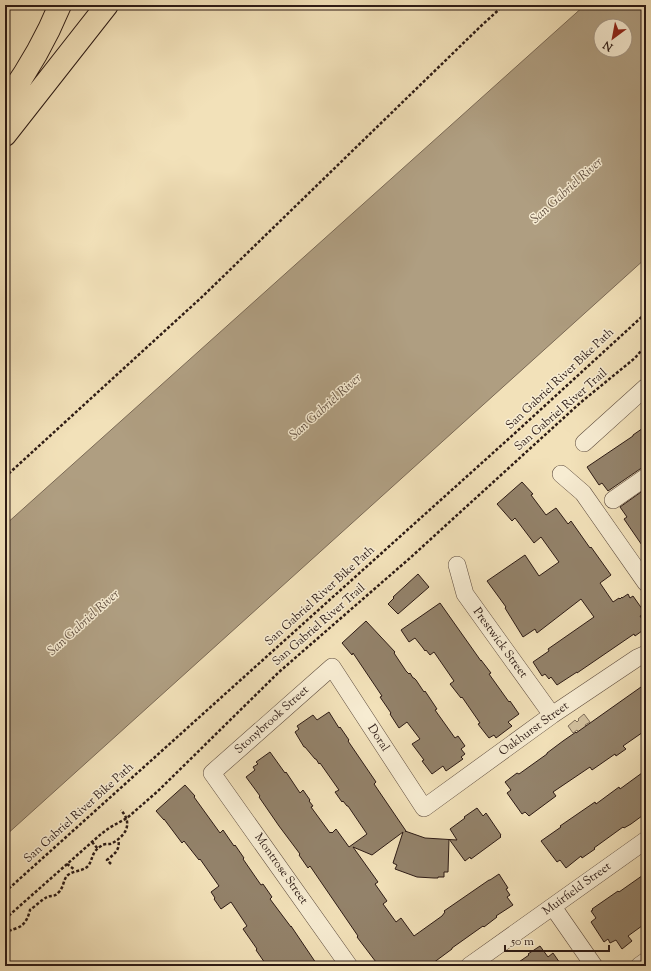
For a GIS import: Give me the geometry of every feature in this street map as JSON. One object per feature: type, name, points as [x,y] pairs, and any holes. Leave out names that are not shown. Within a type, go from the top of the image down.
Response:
[{"type":"highway","points":[[6,100],[41,44],[60,5]]},
{"type":"highway","points":[[5,135],[107,5]]},
{"type":"street","points":[[74,46],[94,5]]},
{"type":"street","points":[[584,443],[646,387]]},
{"type":"street","points":[[561,474],[583,493],[646,583]]},
{"type":"street","points":[[613,500],[646,477]]},
{"type":"street","name":"Prestwick Street","points":[[458,565],[465,594],[552,715]]},
{"type":"street","name":"Oakhurst Street","points":[[424,808],[552,715],[637,658],[646,654]]},
{"type":"street","name":"Stonybrook Street","points":[[212,773],[332,667]]},
{"type":"street","name":"Doral","points":[[332,667],[424,808]]},
{"type":"street","name":"Montrose Street","points":[[212,773],[349,966]]},
{"type":"street","name":"Muirfield Street","points":[[469,966],[646,840]]},
{"type":"street","points":[[553,907],[594,966]]},
{"type":"street","points":[[639,966],[646,961]]},
{"type":"path","points":[[5,477],[203,296],[476,30],[504,5]]},
{"type":"path","name":"San Gabriel River Bike Path","points":[[5,892],[514,434],[646,313]]},
{"type":"path","name":"San Gabriel River Trail","points":[[5,919],[92,842],[109,828],[127,818],[158,791],[279,672],[410,558],[580,403],[635,358],[646,345]]},
{"type":"path","points":[[5,934],[10,930],[22,926],[29,916],[30,910],[48,896],[52,897],[59,893],[65,878],[70,873],[88,866],[94,852],[101,846],[112,843],[123,835],[126,830],[127,818],[122,810]]},
{"type":"path","points":[[111,864],[107,860],[115,854],[118,849],[118,839]]},
{"type":"path","points":[[92,842],[98,849]]},
{"type":"path","points":[[67,864],[76,871]]},
{"type":"shaded area","points":[[584,714],[590,722],[585,725],[592,734],[584,739],[577,730],[573,733],[568,726],[575,720],[577,722],[579,720],[578,719]]},
{"type":"water","name":"San Gabriel River","points":[[585,5],[646,5],[646,258],[5,836],[5,525]]},
{"type":"building","points":[[646,426],[646,467],[640,469],[608,491],[602,483],[599,485],[587,467]]},
{"type":"building","points":[[522,482],[533,494],[531,495],[546,515],[556,508],[568,524],[571,521],[590,548],[591,547],[611,575],[600,583],[613,602],[628,594],[630,598],[633,596],[645,613],[640,616],[646,625],[646,628],[635,636],[634,634],[557,685],[551,677],[549,679],[545,674],[542,676],[533,662],[549,651],[548,649],[594,617],[581,599],[537,633],[535,629],[523,637],[505,608],[506,607],[487,581],[525,555],[539,576],[559,562],[541,537],[534,543],[515,518],[512,521],[497,504]]},
{"type":"building","points":[[641,492],[646,499],[646,551],[624,519],[627,517],[620,507]]},
{"type":"building","points":[[418,574],[429,587],[398,614],[388,604],[394,598],[393,597]]},
{"type":"building","points":[[440,603],[491,673],[489,674],[519,714],[508,722],[512,726],[496,738],[494,735],[489,738],[478,724],[480,723],[462,697],[461,698],[450,684],[454,681],[434,652],[430,655],[415,638],[409,642],[401,630]]},
{"type":"building","points":[[366,621],[395,652],[394,653],[406,671],[409,674],[410,673],[424,692],[425,691],[437,709],[435,710],[455,738],[458,736],[465,746],[461,749],[465,754],[461,757],[463,759],[446,771],[443,766],[432,774],[412,744],[420,739],[407,722],[399,728],[380,697],[382,696],[353,653],[352,655],[342,643]]},
{"type":"building","points":[[641,687],[646,694],[646,730],[623,746],[626,749],[616,756],[615,754],[592,770],[590,767],[553,792],[556,796],[529,816],[525,812],[522,814],[507,793],[511,790],[505,782],[517,773],[519,774],[563,741]]},
{"type":"building","points":[[329,712],[376,782],[374,784],[405,831],[425,838],[449,839],[448,872],[444,872],[444,877],[438,878],[417,877],[395,869],[397,865],[393,863],[403,832],[372,855],[353,847],[378,882],[375,884],[387,901],[383,904],[396,922],[401,918],[414,936],[442,916],[445,912],[444,911],[499,874],[508,888],[506,889],[510,895],[507,897],[513,905],[429,966],[379,966],[357,937],[358,936],[310,866],[308,868],[299,855],[300,854],[246,777],[255,770],[253,767],[258,764],[256,762],[270,752],[300,793],[303,790],[313,806],[311,807],[330,833],[336,829],[349,847],[367,834],[348,806],[343,801],[342,802],[335,792],[339,790],[320,763],[319,764],[304,747],[295,732],[299,729],[297,726],[313,715],[317,720]]},
{"type":"building","points":[[646,770],[646,813],[631,824],[624,828],[623,827],[594,848],[595,849],[582,858],[581,856],[566,868],[560,860],[557,862],[541,841],[595,802],[596,804],[619,787],[620,789]]},
{"type":"building","points":[[185,785],[195,796],[194,797],[220,833],[223,830],[234,846],[235,845],[261,885],[263,884],[272,897],[270,899],[291,926],[318,966],[267,966],[243,929],[247,926],[231,902],[221,909],[211,892],[219,886],[200,859],[199,860],[184,841],[182,843],[156,811]]},
{"type":"building","points":[[477,808],[483,816],[486,813],[501,835],[501,837],[471,859],[470,857],[465,861],[449,840],[457,840],[450,829]]},
{"type":"building","points":[[646,873],[646,923],[628,936],[632,941],[622,949],[616,940],[610,943],[608,939],[604,942],[591,922],[596,918],[591,911],[593,910],[592,909]]},
{"type":"building","points":[[540,946],[548,957],[553,953],[562,966],[513,966],[529,955],[528,954]]}]
